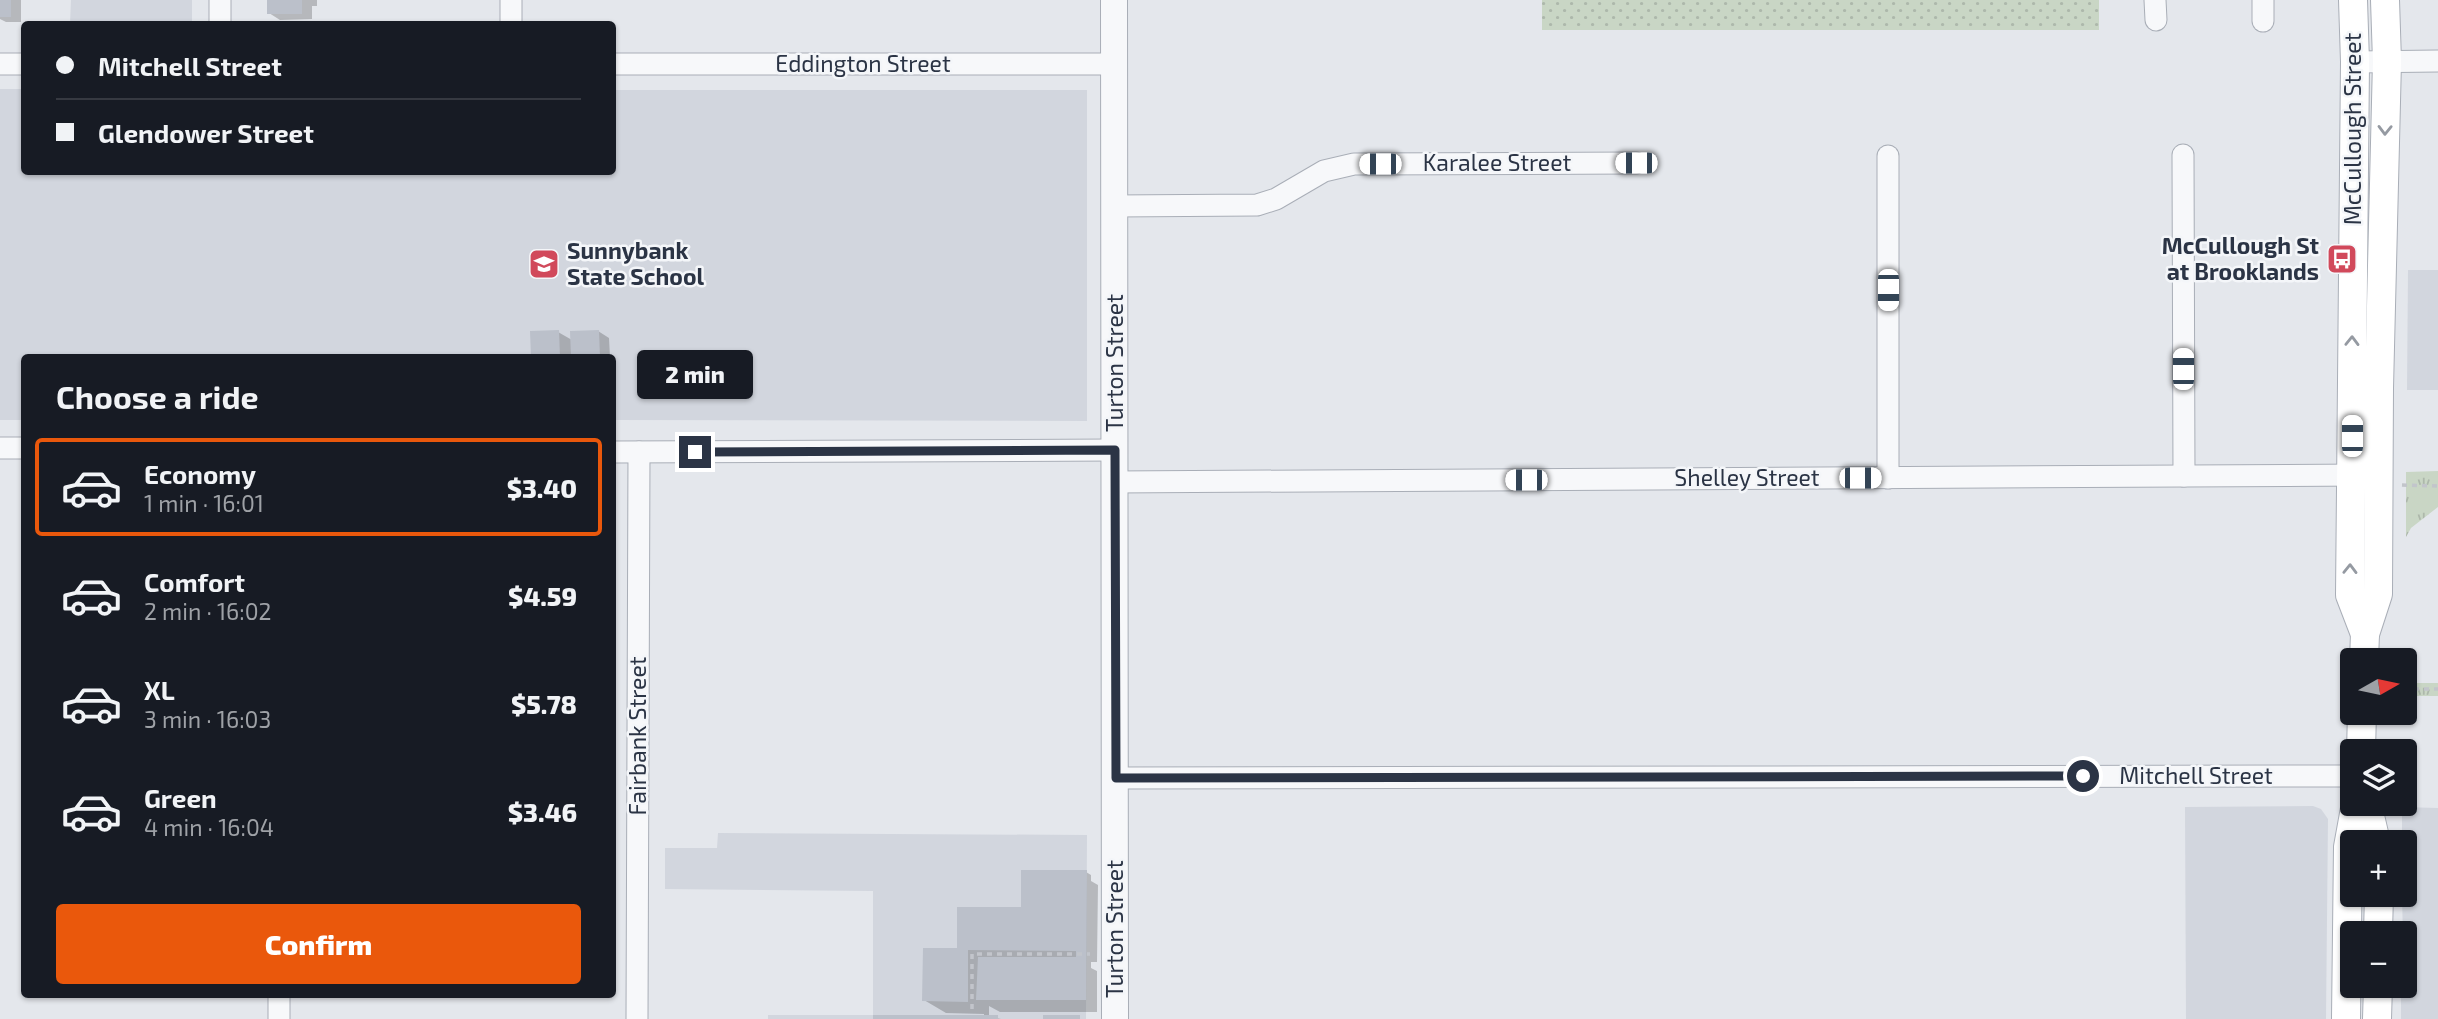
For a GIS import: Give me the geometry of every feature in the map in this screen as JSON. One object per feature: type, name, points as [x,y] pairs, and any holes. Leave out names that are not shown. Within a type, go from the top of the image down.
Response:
[{"type":"main road","name":"McCullough Street","points":[[2353,0],[2375,479]]},
{"type":"main road","name":"McCullough Street","points":[[2364,647],[2350,595],[2375,479],[2387,61],[2385,0]]},
{"type":"main road","points":[[2346,1019],[2348,847],[2354,816]]},
{"type":"main road","points":[[2378,998],[2378,1019]]},
{"type":"street","points":[[220,0],[220,21]]},
{"type":"street","points":[[511,0],[511,21]]},
{"type":"street","name":"Turton Street","points":[[1114,0],[1115,1019]]},
{"type":"street","points":[[2355,62],[2438,61]]},
{"type":"street","points":[[0,64],[21,64]]},
{"type":"street","name":"Eddington Street","points":[[616,64],[1114,64]]},
{"type":"street","points":[[2183,155],[2184,476]]},
{"type":"street","points":[[1888,156],[1888,478]]},
{"type":"street","name":"Karalee Street","points":[[1115,206],[1257,205],[1276,199],[1324,171],[1354,164],[1636,163]]},
{"type":"street","points":[[0,448],[21,448]]},
{"type":"street","points":[[616,452],[1115,450]]},
{"type":"street","name":"Fairbank Street","points":[[637,1019],[639,452]]},
{"type":"street","name":"Shelley Street","points":[[1114,481],[2184,476],[2375,479]]},
{"type":"street","name":"Mitchell Street","points":[[1116,778],[2340,776]]},
{"type":"street","points":[[279,998],[279,1019]]},
{"type":"path","points":[[2375,479],[2438,486]]},
{"type":"path","points":[[2417,688],[2438,689]]},
{"type":"path","points":[[972,1009],[972,954],[1090,954]]},
{"type":"shaded area","points":[[71,0],[192,0],[192,21],[70,21]]},
{"type":"shaded area","name":"Sunnybank State School","points":[[0,89],[21,89],[21,175],[616,175],[616,90],[1087,90],[1087,421],[616,420],[616,354],[21,354],[21,420],[0,420]]},
{"type":"shaded area","points":[[2408,270],[2438,270],[2438,390],[2407,390]]},
{"type":"shaded area","points":[[2313,806],[2321,809],[2328,819],[2326,1019],[2186,1019],[2185,807]]},
{"type":"shaded area","points":[[2417,807],[2438,808],[2438,1019],[2401,1019],[2401,998],[2417,998],[2417,921],[2403,921],[2402,907],[2417,907],[2417,830],[2402,830],[2402,816],[2417,816]]},
{"type":"shaded area","points":[[718,833],[1087,835],[1086,1019],[768,1019],[768,1015],[873,1015],[873,891],[665,889],[665,848],[717,848]]},
{"type":"green space","points":[[1542,0],[2099,0],[2099,30],[1542,30]]},
{"type":"green space","points":[[2438,471],[2438,507],[2411,528],[2406,537],[2406,472]]},
{"type":"green space","points":[[2417,683],[2438,683],[2438,696],[2417,696]]},
{"type":"building","points":[[0,0],[11,0],[11,17],[0,17]]},
{"type":"building","points":[[267,0],[302,0],[302,14],[267,14]]},
{"type":"building","points":[[559,330],[560,354],[531,354],[530,331]]},
{"type":"building","points":[[599,330],[600,354],[571,354],[570,331]]},
{"type":"building","points":[[1021,870],[1087,870],[1086,1000],[976,1000],[978,957],[1076,957],[1076,951],[968,950],[968,1002],[922,1001],[923,948],[957,948],[957,907],[1021,907]]},
{"type":"building","points":[[873,1015],[998,1015],[998,1019],[873,1019]]},
{"type":"building","points":[[1043,1015],[1080,1015],[1080,1019],[1043,1019]]},
{"type":"place","name":"McCullough St at Brooklands","points":[[2342,259]]},
{"type":"place","name":"Sunnybank State School","points":[[544,264]]},
{"type":"route","points":[[695,452],[1115,450],[1116,778],[2083,776]]}]
